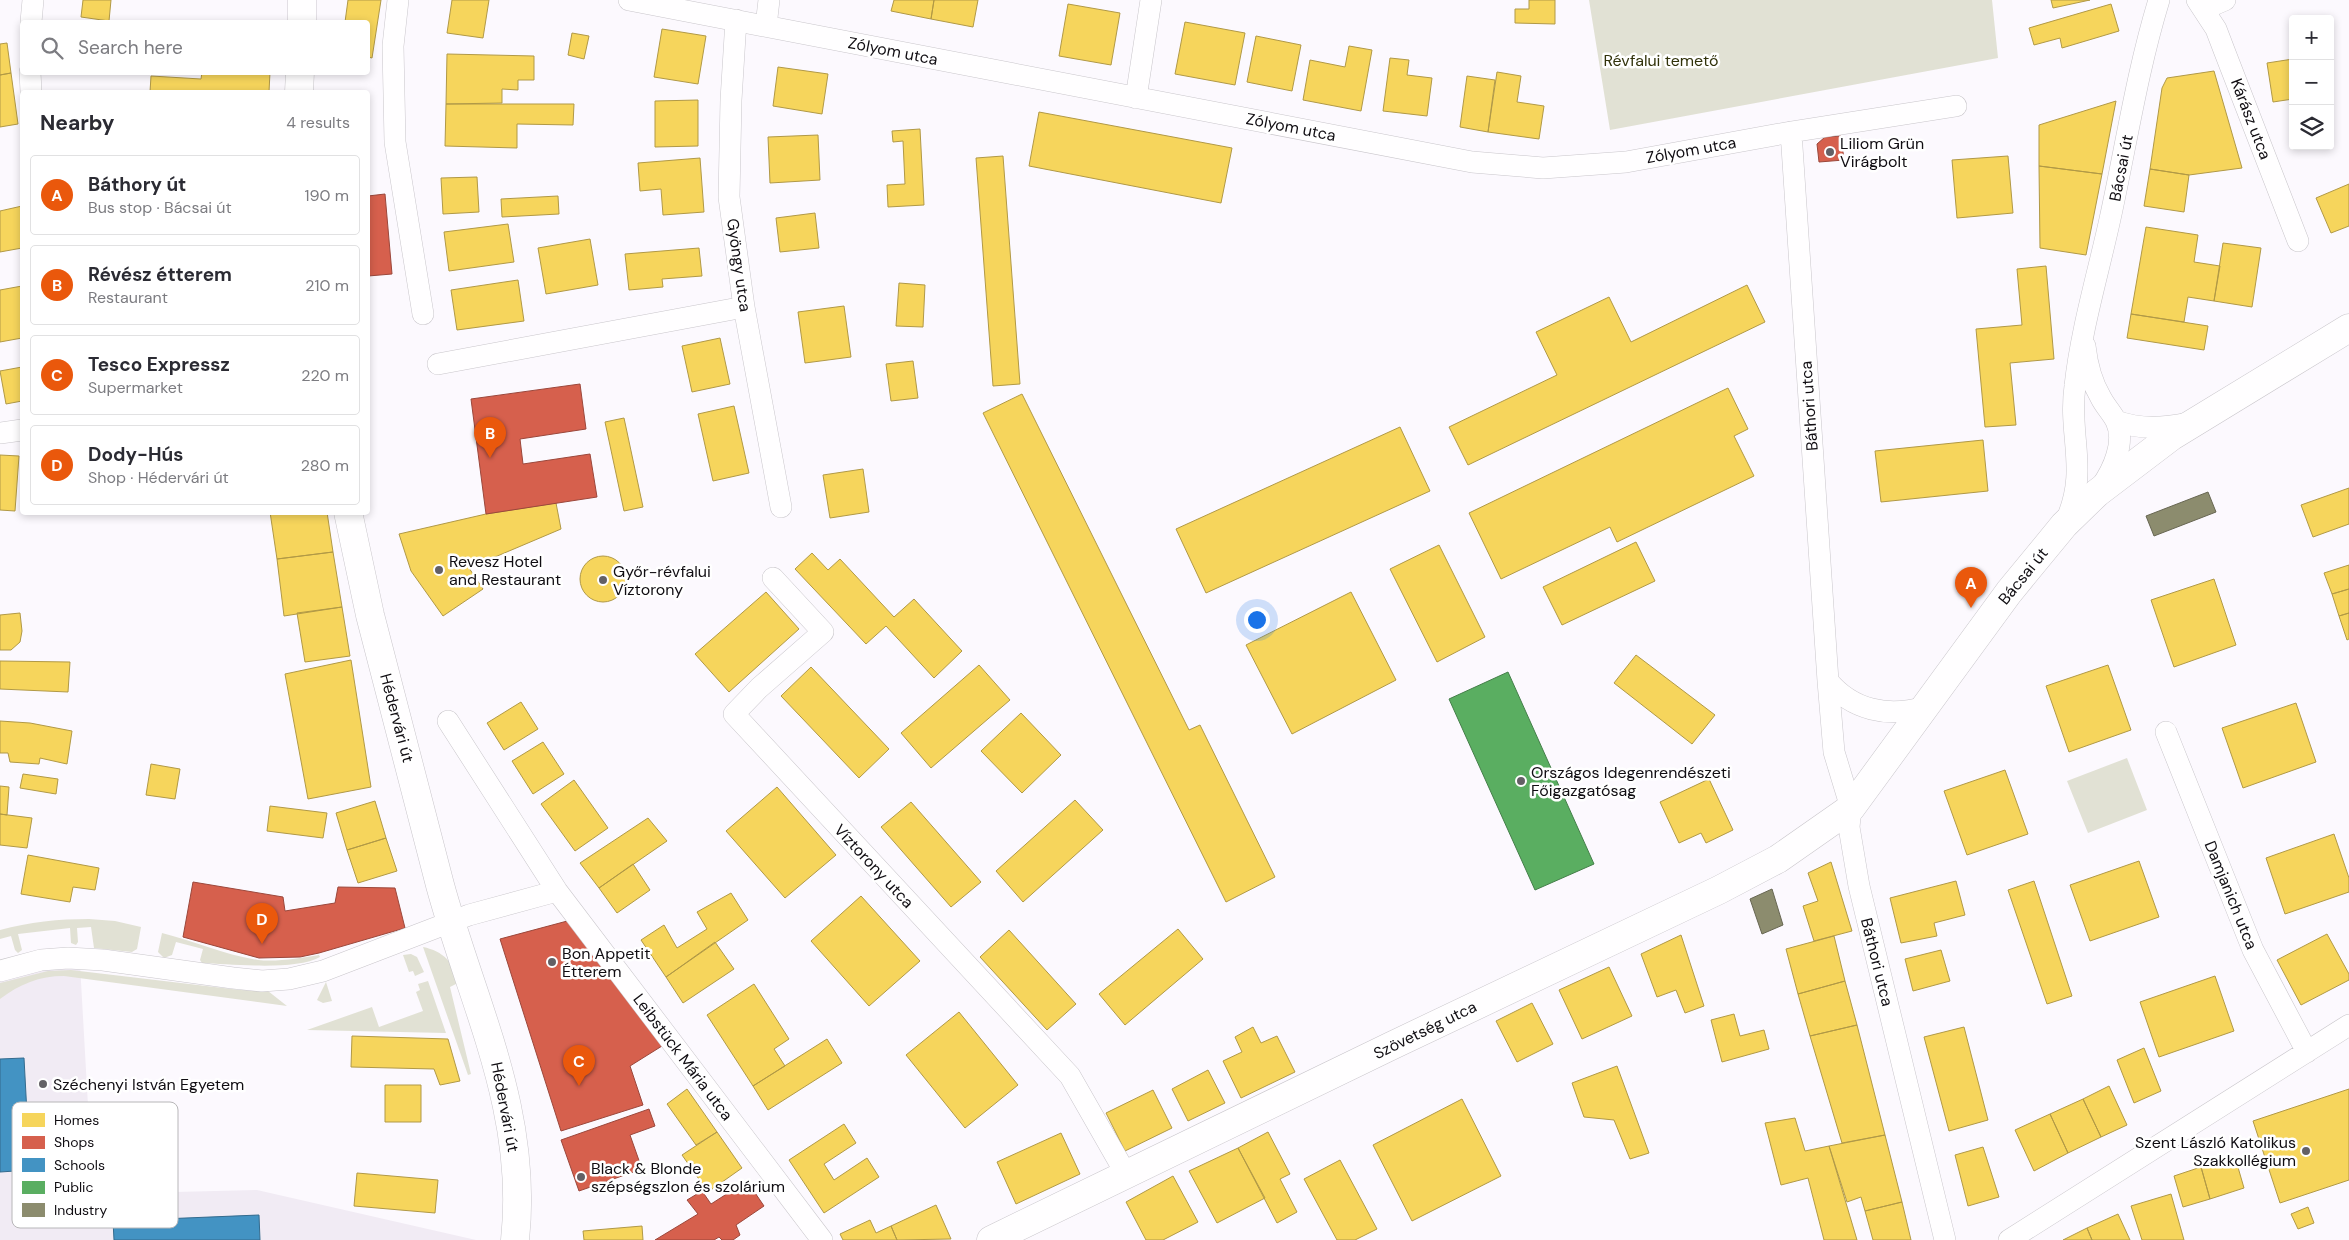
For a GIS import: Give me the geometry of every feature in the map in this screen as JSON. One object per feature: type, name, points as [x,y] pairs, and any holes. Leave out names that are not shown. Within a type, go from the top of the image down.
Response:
[{"type":"street","points":[[31,20],[33,0]]},
{"type":"street","points":[[302,0],[302,20]]},
{"type":"street","points":[[398,0],[394,46],[395,142],[423,314]]},
{"type":"street","name":"Zólyom utca","points":[[630,0],[1472,162],[1544,168],[1626,162],[1791,132],[1956,106]]},
{"type":"street","points":[[766,26],[769,0]]},
{"type":"street","points":[[1136,98],[1151,0]]},
{"type":"street","name":"Bácsai út","points":[[1851,808],[2009,592],[2064,525],[2077,492],[2078,458],[2073,410],[2074,387],[2138,83],[2159,0]]},
{"type":"street","points":[[2201,5],[2225,0]]},
{"type":"street","name":"Kárász utca","points":[[2201,5],[2224,50],[2298,241]]},
{"type":"street","name":"Gyöngy utca","points":[[736,20],[730,100],[729,196],[744,307],[781,507]]},
{"type":"street","points":[[30,75],[31,90]]},
{"type":"street","points":[[299,90],[300,75]]},
{"type":"street","name":"Báthori utca","points":[[1791,132],[1834,752],[1851,808],[1849,827],[1858,886],[1945,1240]]},
{"type":"street","points":[[438,364],[744,307]]},
{"type":"street","points":[[2064,525],[2097,493],[2153,450],[2349,328]]},
{"type":"street","name":"Bácsai út","points":[[2084,336],[2087,360],[2094,385],[2116,421],[2119,442],[2110,473],[2097,493]]},
{"type":"street","points":[[2116,421],[2128,425],[2152,428],[2196,422]]},
{"type":"street","points":[[0,434],[20,430]]},
{"type":"street","name":"Hédervári út","points":[[349,515],[370,615],[450,922],[500,1069],[514,1133],[517,1183],[516,1240]]},
{"type":"street","name":"Víztorony utca","points":[[773,578],[823,632],[759,688],[734,714],[1070,1076],[1126,1174]]},
{"type":"street","points":[[1828,681],[1839,694],[1864,707],[1897,711],[1924,707]]},
{"type":"street","name":"Leibstück Mária utca","points":[[448,721],[557,891],[822,1240]]},
{"type":"street","name":"Damjanich utca","points":[[2166,732],[2252,950],[2307,1052]]},
{"type":"street","name":"Szövetség utca","points":[[991,1240],[1719,890],[1778,859],[1851,808]]},
{"type":"street","points":[[0,971],[41,960],[68,958],[103,960],[233,978],[289,979],[323,971],[418,936],[450,922],[557,891]]},
{"type":"street","points":[[2009,1240],[2349,1025]]},
{"type":"shaded area","name":"Széchenyi István Egyetem","points":[[80,964],[88,1102],[12,1102],[12,1228],[178,1228],[178,1192],[257,1190],[476,1240],[0,1240],[0,977]]},
{"type":"green space","name":"Révfalui temető","points":[[1589,0],[1992,0],[1998,58],[1610,130]]},
{"type":"green space","points":[[2127,758],[2147,810],[2088,833],[2067,781]]},
{"type":"green space","points":[[89,919],[115,921],[141,927],[137,949],[132,952],[94,948],[91,927],[77,928],[78,942],[76,945],[71,943],[70,928],[18,934],[22,950],[18,953],[15,950],[11,936],[0,939],[0,930],[11,927],[44,922]]},
{"type":"green space","points":[[162,933],[234,955],[258,960],[281,960],[319,955],[320,957],[295,964],[280,965],[202,963],[200,960],[203,949],[176,942],[172,955],[164,958],[158,952]]},
{"type":"green space","points":[[423,947],[442,955],[454,969],[458,983],[450,987],[471,1074],[468,1075]]},
{"type":"green space","points":[[411,954],[417,957],[424,972],[415,976],[413,971],[409,972],[403,955]]},
{"type":"green space","points":[[71,970],[240,990],[268,991],[287,1006],[64,976],[38,979],[15,989],[0,999],[0,983],[48,971]]},
{"type":"green space","points":[[428,981],[446,1033],[307,1030],[372,1007],[379,1027],[423,1011],[416,992],[420,990],[418,984]]},
{"type":"green space","points":[[326,982],[332,1001],[323,1003],[317,1000]]},
{"type":"building: Homes","points":[[83,0],[111,0],[109,20],[81,17]]},
{"type":"building: Homes","points":[[348,0],[381,0],[372,58],[370,58],[370,20],[345,20]]},
{"type":"building: Homes","points":[[452,0],[489,0],[483,38],[447,33]]},
{"type":"building: Homes","points":[[894,0],[934,0],[931,19],[891,11]]},
{"type":"building: Homes","points":[[934,0],[978,0],[973,27],[931,19]]},
{"type":"building: Homes","points":[[1529,0],[1555,0],[1555,24],[1515,23],[1515,9],[1529,9]]},
{"type":"building: Homes","points":[[2051,0],[2090,0],[2053,8]]},
{"type":"building: Homes","points":[[1068,4],[1120,13],[1111,65],[1059,56]]},
{"type":"building: Homes","points":[[2111,4],[2119,31],[2062,48],[2060,38],[2034,45],[2029,28]]},
{"type":"building: Homes","points":[[1185,22],[1245,33],[1235,85],[1175,74]]},
{"type":"building: Homes","points":[[662,29],[706,36],[698,84],[654,77]]},
{"type":"building: Homes","points":[[572,33],[589,36],[584,59],[568,55]]},
{"type":"building: Homes","points":[[1256,36],[1301,45],[1292,91],[1247,82]]},
{"type":"building: Homes","points":[[7,43],[11,73],[0,75],[0,44]]},
{"type":"building: Homes","points":[[1349,46],[1372,50],[1361,111],[1303,100],[1310,60],[1345,67]]},
{"type":"building: Homes","points":[[447,54],[534,56],[534,80],[518,80],[518,90],[502,89],[502,103],[446,104]]},
{"type":"building: Homes","points":[[1390,58],[1409,60],[1407,75],[1432,78],[1427,116],[1383,111]]},
{"type":"building: Homes","points":[[2289,60],[2289,100],[2273,102],[2267,63]]},
{"type":"building: Homes","points":[[778,67],[828,74],[822,114],[773,106]]},
{"type":"building: Homes","points":[[2214,71],[2242,168],[2189,175],[2150,169],[2162,88],[2167,78]]},
{"type":"building: Homes","points":[[1497,72],[1521,76],[1517,102],[1544,106],[1539,139],[1488,132]]},
{"type":"building: Homes","points":[[11,73],[18,124],[0,127],[0,75]]},
{"type":"building: Homes","points":[[202,75],[270,75],[269,90],[150,90],[151,76],[201,79]]},
{"type":"building: Homes","points":[[1467,76],[1495,80],[1488,132],[1460,127]]},
{"type":"building: Homes","points":[[698,100],[698,146],[655,147],[655,101]]},
{"type":"building: Homes","points":[[2116,101],[2102,174],[2039,166],[2039,125]]},
{"type":"building: Homes","points":[[446,104],[574,104],[573,125],[517,124],[517,148],[445,146]]},
{"type":"building: Homes","points":[[1039,112],[1232,148],[1221,203],[1029,166]]},
{"type":"building: Homes","points":[[920,129],[924,205],[888,207],[887,185],[905,184],[903,141],[893,142],[892,131]]},
{"type":"building: Homes","points":[[818,135],[820,180],[770,183],[768,137]]},
{"type":"building: Homes","points":[[1003,156],[1020,384],[993,386],[976,158]]},
{"type":"building: Homes","points":[[2008,156],[2013,213],[1957,218],[1952,160]]},
{"type":"building: Homes","points":[[700,158],[704,212],[663,215],[661,189],[640,191],[638,163]]},
{"type":"building: Homes","points":[[2039,166],[2102,174],[2086,255],[2040,248]]},
{"type":"building: Homes","points":[[2150,169],[2189,175],[2184,212],[2144,206]]},
{"type":"building: Homes","points":[[477,177],[479,212],[443,214],[441,178]]},
{"type":"building: Homes","points":[[2349,184],[2349,226],[2331,233],[2316,198]]},
{"type":"building: Homes","points":[[558,196],[559,214],[502,217],[501,199]]},
{"type":"building: Homes","points":[[20,206],[20,248],[0,252],[0,211]]},
{"type":"building: Homes","points":[[815,213],[819,248],[780,252],[776,218]]},
{"type":"building: Homes","points":[[508,224],[514,262],[449,271],[444,232]]},
{"type":"building: Homes","points":[[2146,227],[2198,235],[2194,262],[2220,266],[2214,301],[2188,297],[2184,322],[2131,314]]},
{"type":"building: Homes","points":[[590,239],[598,285],[546,294],[538,248]]},
{"type":"building: Homes","points":[[2223,243],[2261,248],[2252,307],[2214,301]]},
{"type":"building: Homes","points":[[699,248],[702,276],[662,279],[663,287],[629,290],[625,254]]},
{"type":"building: Homes","points":[[2046,266],[2054,359],[2010,363],[2016,425],[1985,427],[1976,329],[2022,325],[2017,269]]},
{"type":"building: Homes","points":[[518,280],[524,321],[457,330],[451,290]]},
{"type":"building: Homes","points":[[899,283],[925,285],[923,327],[896,326]]},
{"type":"building: Homes","points":[[1747,285],[1765,322],[1468,465],[1449,427],[1557,375],[1536,332],[1609,297],[1631,342]]},
{"type":"building: Homes","points":[[20,286],[20,338],[0,342],[0,290]]},
{"type":"building: Homes","points":[[844,306],[851,357],[805,363],[798,312]]},
{"type":"building: Homes","points":[[2131,314],[2208,326],[2204,350],[2127,338]]},
{"type":"building: Homes","points":[[720,338],[730,384],[692,392],[682,346]]},
{"type":"building: Homes","points":[[913,361],[918,398],[891,401],[886,364]]},
{"type":"building: Homes","points":[[20,367],[20,401],[6,404],[0,371]]},
{"type":"building: Homes","points":[[1728,388],[1748,429],[1734,436],[1754,476],[1617,542],[1610,527],[1501,579],[1469,513]]},
{"type":"building: Homes","points":[[1022,394],[1189,730],[1200,725],[1275,877],[1226,902],[983,413]]},
{"type":"building: Homes","points":[[734,406],[749,473],[713,481],[698,414]]},
{"type":"building: Homes","points":[[624,418],[643,507],[624,511],[605,422]]},
{"type":"building: Homes","points":[[1400,427],[1430,491],[1206,593],[1176,529]]},
{"type":"building: Homes","points":[[1983,440],[1988,491],[1881,502],[1875,451]]},
{"type":"building: Homes","points":[[0,455],[19,456],[15,511],[0,510]]},
{"type":"building: Homes","points":[[863,469],[869,512],[830,518],[823,475]]},
{"type":"building: Homes","points":[[2349,488],[2349,524],[2313,537],[2301,505]]},
{"type":"building: Homes","points":[[556,503],[561,529],[469,568],[483,589],[443,616],[411,571],[399,534],[486,514]]},
{"type":"building: Homes","points":[[270,515],[327,515],[333,552],[277,559]]},
{"type":"building: Homes","points":[[1636,542],[1655,581],[1562,625],[1543,587]]},
{"type":"building: Homes","points":[[1439,545],[1485,637],[1437,662],[1390,569]]},
{"type":"building: Homes","points":[[333,552],[342,607],[284,616],[277,559]]},
{"type":"building: Homes","points":[[812,553],[828,570],[840,559],[894,617],[914,599],[962,651],[934,678],[886,626],[866,644],[795,569]]},
{"type":"building: Homes","name":"Győr-révfalui Víztorony","points":[[603,556],[616,560],[622,566],[626,579],[622,592],[616,598],[603,602],[590,598],[584,592],[580,579],[584,566],[590,560]]},
{"type":"building: Homes","points":[[2349,565],[2349,589],[2332,594],[2324,573]]},
{"type":"building: Homes","points":[[2214,579],[2236,645],[2174,667],[2151,600]]},
{"type":"building: Homes","points":[[2349,589],[2349,613],[2339,616],[2332,594]]},
{"type":"building: Homes","points":[[766,592],[799,629],[729,692],[695,654]]},
{"type":"building: Homes","points":[[1351,592],[1396,680],[1292,734],[1246,645]]},
{"type":"building: Homes","points":[[342,607],[350,656],[305,662],[297,613]]},
{"type":"building: Homes","points":[[20,613],[22,631],[20,642],[11,650],[0,650],[0,615]]},
{"type":"building: Homes","points":[[2349,613],[2349,639],[2347,640],[2339,616]]},
{"type":"building: Homes","points":[[1636,655],[1715,715],[1692,744],[1614,683]]},
{"type":"building: Homes","points":[[351,660],[371,787],[308,799],[285,674]]},
{"type":"building: Homes","points":[[0,661],[70,662],[68,692],[0,689]]},
{"type":"building: Homes","points":[[979,665],[1010,700],[931,768],[901,733]]},
{"type":"building: Homes","points":[[2108,665],[2131,730],[2069,752],[2046,686]]},
{"type":"building: Homes","points":[[811,667],[889,749],[859,778],[781,696]]},
{"type":"building: Homes","points":[[521,702],[538,729],[504,750],[487,723]]},
{"type":"building: Homes","points":[[2296,703],[2316,762],[2243,788],[2222,728]]},
{"type":"building: Homes","points":[[1021,713],[1061,755],[1022,793],[981,751]]},
{"type":"building: Homes","points":[[0,721],[30,723],[72,731],[67,764],[40,758],[39,764],[10,762],[8,753],[0,753]]},
{"type":"building: Homes","points":[[543,742],[564,774],[533,794],[512,761]]},
{"type":"building: Homes","points":[[151,764],[180,769],[175,799],[146,795]]},
{"type":"building: Homes","points":[[2005,770],[2028,834],[1967,855],[1944,791]]},
{"type":"building: Homes","points":[[23,774],[58,779],[56,794],[20,788]]},
{"type":"building: Homes","points":[[1709,779],[1733,830],[1706,843],[1701,833],[1679,843],[1660,802]]},
{"type":"building: Homes","points":[[574,780],[608,828],[575,851],[541,804]]},
{"type":"building: Homes","points":[[0,786],[9,787],[7,815],[0,814]]},
{"type":"building: Homes","points":[[777,787],[836,855],[785,898],[726,831]]},
{"type":"building: Homes","points":[[1075,800],[1103,830],[1023,902],[996,871]]},
{"type":"building: Homes","points":[[375,801],[386,838],[347,850],[336,813]]},
{"type":"building: Homes","points":[[911,802],[981,882],[951,907],[881,827]]},
{"type":"building: Homes","points":[[270,806],[327,813],[323,838],[267,831]]},
{"type":"building: Homes","points":[[0,814],[32,818],[27,848],[0,845]]},
{"type":"building: Homes","points":[[648,818],[667,841],[599,888],[580,863]]},
{"type":"building: Homes","points":[[2334,834],[2349,878],[2349,892],[2285,914],[2266,858]]},
{"type":"building: Homes","points":[[386,838],[397,871],[358,883],[347,850]]},
{"type":"building: Homes","points":[[28,855],[99,868],[95,890],[73,887],[70,902],[21,894]]},
{"type":"building: Homes","points":[[2139,861],[2159,917],[2090,941],[2070,885]]},
{"type":"building: Homes","points":[[1831,862],[1852,931],[1814,941],[1803,906],[1818,901],[1808,873]]},
{"type":"building: Homes","points":[[633,864],[650,890],[617,913],[599,888]]},
{"type":"building: Homes","points":[[1956,881],[1965,915],[1934,923],[1937,936],[1901,943],[1890,898]]},
{"type":"building: Homes","points":[[2034,881],[2072,996],[2047,1004],[2008,890]]},
{"type":"building: Homes","points":[[731,893],[748,920],[666,977],[641,940],[664,925],[677,948],[707,929],[697,912]]},
{"type":"building: Homes","points":[[861,896],[920,961],[869,1006],[811,941]]},
{"type":"building: Homes","points":[[1178,929],[1203,959],[1125,1025],[1099,994]]},
{"type":"building: Homes","points":[[1009,930],[1076,1004],[1047,1030],[980,957]]},
{"type":"building: Homes","points":[[2327,934],[2349,974],[2349,980],[2301,1005],[2277,960]]},
{"type":"building: Homes","points":[[1681,935],[1704,1006],[1685,1013],[1676,990],[1657,997],[1641,954]]},
{"type":"building: Homes","points":[[1834,936],[1845,981],[1798,994],[1786,949]]},
{"type":"building: Homes","points":[[715,942],[734,969],[683,1003],[666,977]]},
{"type":"building: Homes","points":[[1941,950],[1950,981],[1913,991],[1905,959]]},
{"type":"building: Homes","points":[[1609,967],[1632,1016],[1582,1039],[1559,990]]},
{"type":"building: Homes","points":[[2215,976],[2234,1031],[2159,1057],[2140,1002]]},
{"type":"building: Homes","points":[[1845,981],[1857,1025],[1810,1036],[1798,994]]},
{"type":"building: Homes","points":[[754,984],[789,1039],[774,1049],[785,1066],[753,1086],[707,1015]]},
{"type":"building: Homes","points":[[1532,1003],[1553,1044],[1517,1062],[1496,1021]]},
{"type":"building: Homes","points":[[959,1012],[1018,1085],[965,1128],[906,1055]]},
{"type":"building: Homes","points":[[1734,1014],[1740,1036],[1764,1030],[1769,1049],[1722,1062],[1711,1020]]},
{"type":"building: Homes","points":[[1857,1025],[1885,1135],[1842,1143],[1810,1036]]},
{"type":"building: Homes","points":[[1253,1027],[1261,1043],[1277,1036],[1295,1072],[1241,1098],[1223,1061],[1242,1052],[1235,1037]]},
{"type":"building: Homes","points":[[1964,1027],[1988,1120],[1949,1131],[1924,1037]]},
{"type":"building: Homes","points":[[352,1036],[448,1039],[460,1081],[440,1085],[434,1069],[351,1067]]},
{"type":"building: Homes","points":[[827,1039],[842,1063],[768,1110],[753,1086]]},
{"type":"building: Homes","points":[[2144,1048],[2161,1091],[2134,1103],[2117,1060]]},
{"type":"building: Homes","points":[[1617,1066],[1649,1153],[1630,1159],[1614,1120],[1584,1117],[1572,1083]]},
{"type":"building: Homes","points":[[1208,1070],[1225,1103],[1188,1121],[1172,1089]]},
{"type":"building: Homes","points":[[385,1085],[421,1085],[421,1122],[385,1122]]},
{"type":"building: Homes","points":[[2109,1086],[2127,1125],[2101,1137],[2083,1099]]},
{"type":"building: Homes","points":[[687,1089],[717,1132],[696,1145],[667,1104]]},
{"type":"building: Homes","name":"Szent László Katolikus Szakkollégium","points":[[2349,1089],[2349,1180],[2280,1203],[2253,1121]]},
{"type":"building: Homes","points":[[1153,1090],[1172,1128],[1125,1151],[1106,1113]]},
{"type":"building: Homes","points":[[1462,1099],[1501,1176],[1412,1221],[1373,1145]]},
{"type":"building: Homes","points":[[2083,1099],[2101,1137],[2068,1153],[2050,1114]]},
{"type":"building: Homes","points":[[2050,1114],[2068,1153],[2034,1171],[2015,1130]]},
{"type":"building: Homes","points":[[1795,1118],[1805,1151],[1829,1146],[1857,1240],[1824,1240],[1808,1178],[1781,1185],[1765,1123]]},
{"type":"building: Homes","points":[[844,1124],[856,1143],[824,1164],[834,1180],[867,1158],[879,1177],[824,1213],[789,1160]]},
{"type":"building: Homes","points":[[717,1132],[742,1168],[708,1192],[682,1155]]},
{"type":"building: Homes","points":[[1268,1132],[1290,1174],[1280,1179],[1297,1212],[1277,1223],[1238,1148]]},
{"type":"building: Homes","points":[[1061,1133],[1080,1174],[1016,1204],[997,1162]]},
{"type":"building: Homes","points":[[1885,1135],[1902,1202],[1865,1211],[1861,1197],[1847,1202],[1829,1146]]},
{"type":"building: Homes","points":[[1983,1147],[1999,1197],[1968,1206],[1955,1155]]},
{"type":"building: Homes","points":[[1238,1148],[1265,1198],[1217,1223],[1189,1171]]},
{"type":"building: Homes","points":[[2235,1157],[2244,1188],[2210,1199],[2201,1167]]},
{"type":"building: Homes","points":[[1340,1160],[1377,1229],[1355,1240],[1337,1240],[1304,1179]]},
{"type":"building: Homes","points":[[2201,1167],[2210,1199],[2183,1207],[2174,1176]]},
{"type":"building: Homes","points":[[357,1173],[438,1180],[435,1213],[354,1206]]},
{"type":"building: Homes","points":[[1173,1176],[1198,1222],[1163,1240],[1146,1240],[1126,1202]]},
{"type":"building: Homes","points":[[2171,1194],[2184,1240],[2142,1240],[2131,1206]]},
{"type":"building: Homes","points":[[1902,1202],[1911,1240],[1873,1240],[1865,1211]]},
{"type":"building: Homes","points":[[936,1205],[951,1239],[897,1240],[891,1226]]},
{"type":"building: Homes","points":[[2308,1207],[2314,1223],[2298,1229],[2291,1214]]},
{"type":"building: Homes","points":[[2118,1214],[2130,1240],[2092,1240],[2087,1228]]},
{"type":"building: Homes","points":[[870,1220],[876,1233],[891,1226],[897,1240],[843,1240],[840,1234]]},
{"type":"building: Homes","points":[[642,1226],[643,1240],[584,1240],[583,1231]]},
{"type":"building: Homes","points":[[2087,1228],[2092,1240],[2063,1240]]},
{"type":"building: Shops","name":"Liliom Grün Virágbolt","points":[[1841,136],[1844,160],[1819,162],[1817,144],[1825,137]]},
{"type":"building: Shops","points":[[385,194],[392,274],[370,276],[370,196]]},
{"type":"building: Shops","points":[[580,384],[586,429],[520,439],[523,464],[590,454],[597,497],[486,514],[471,399]]},
{"type":"building: Shops","points":[[193,882],[283,897],[285,911],[335,903],[338,887],[395,888],[405,928],[300,957],[259,958],[183,937]]},
{"type":"building: Shops","points":[[571,920],[662,1046],[630,1066],[643,1105],[561,1131],[500,939]]},
{"type":"building: Shops","points":[[649,1109],[655,1126],[630,1135],[642,1169],[579,1191],[561,1140]]},
{"type":"building: Shops","points":[[747,1181],[764,1206],[736,1225],[740,1235],[733,1240],[722,1240],[719,1237],[714,1240],[655,1240],[698,1214],[687,1200],[702,1191],[711,1204]]},
{"type":"building: Schools","points":[[24,1058],[26,1102],[12,1102],[12,1171],[0,1172],[0,1059]]},
{"type":"building: Schools","points":[[259,1215],[260,1240],[114,1240],[113,1228],[178,1228],[178,1218]]},
{"type":"building: Public","name":"Országos Idegenrendészeti Főigazgatósag","points":[[1508,672],[1594,864],[1535,890],[1449,699]]},
{"type":"building: Industry","points":[[2208,492],[2216,512],[2154,536],[2146,516]]},
{"type":"building: Industry","points":[[1772,889],[1783,925],[1762,934],[1750,899]]},
{"type":"place","name":"Liliom Grün Virágbolt","points":[[1830,152]]},
{"type":"place","name":"Révész étterem","points":[[490,458]]},
{"type":"place","name":"Revesz Hotel and Restaurant","points":[[439,570]]},
{"type":"place","name":"Győr-révfalui Víztorony","points":[[603,580]]},
{"type":"place","name":"Báthory út","points":[[1971,608]]},
{"type":"place","name":"Országos Idegenrendészeti Főigazgatósag","points":[[1521,781]]},
{"type":"place","name":"Dody-Hús","points":[[262,944]]},
{"type":"place","name":"Bon Appetit Étterem","points":[[552,962]]},
{"type":"place","name":"Széchenyi István Egyetem","points":[[43,1084]]},
{"type":"place","name":"Tesco Expressz","points":[[579,1086]]},
{"type":"place","name":"Szent László Katolikus Szakkollégium","points":[[2306,1151]]},
{"type":"place","name":"Black & Blonde szépségszlon és szolárium","points":[[581,1177]]}]
